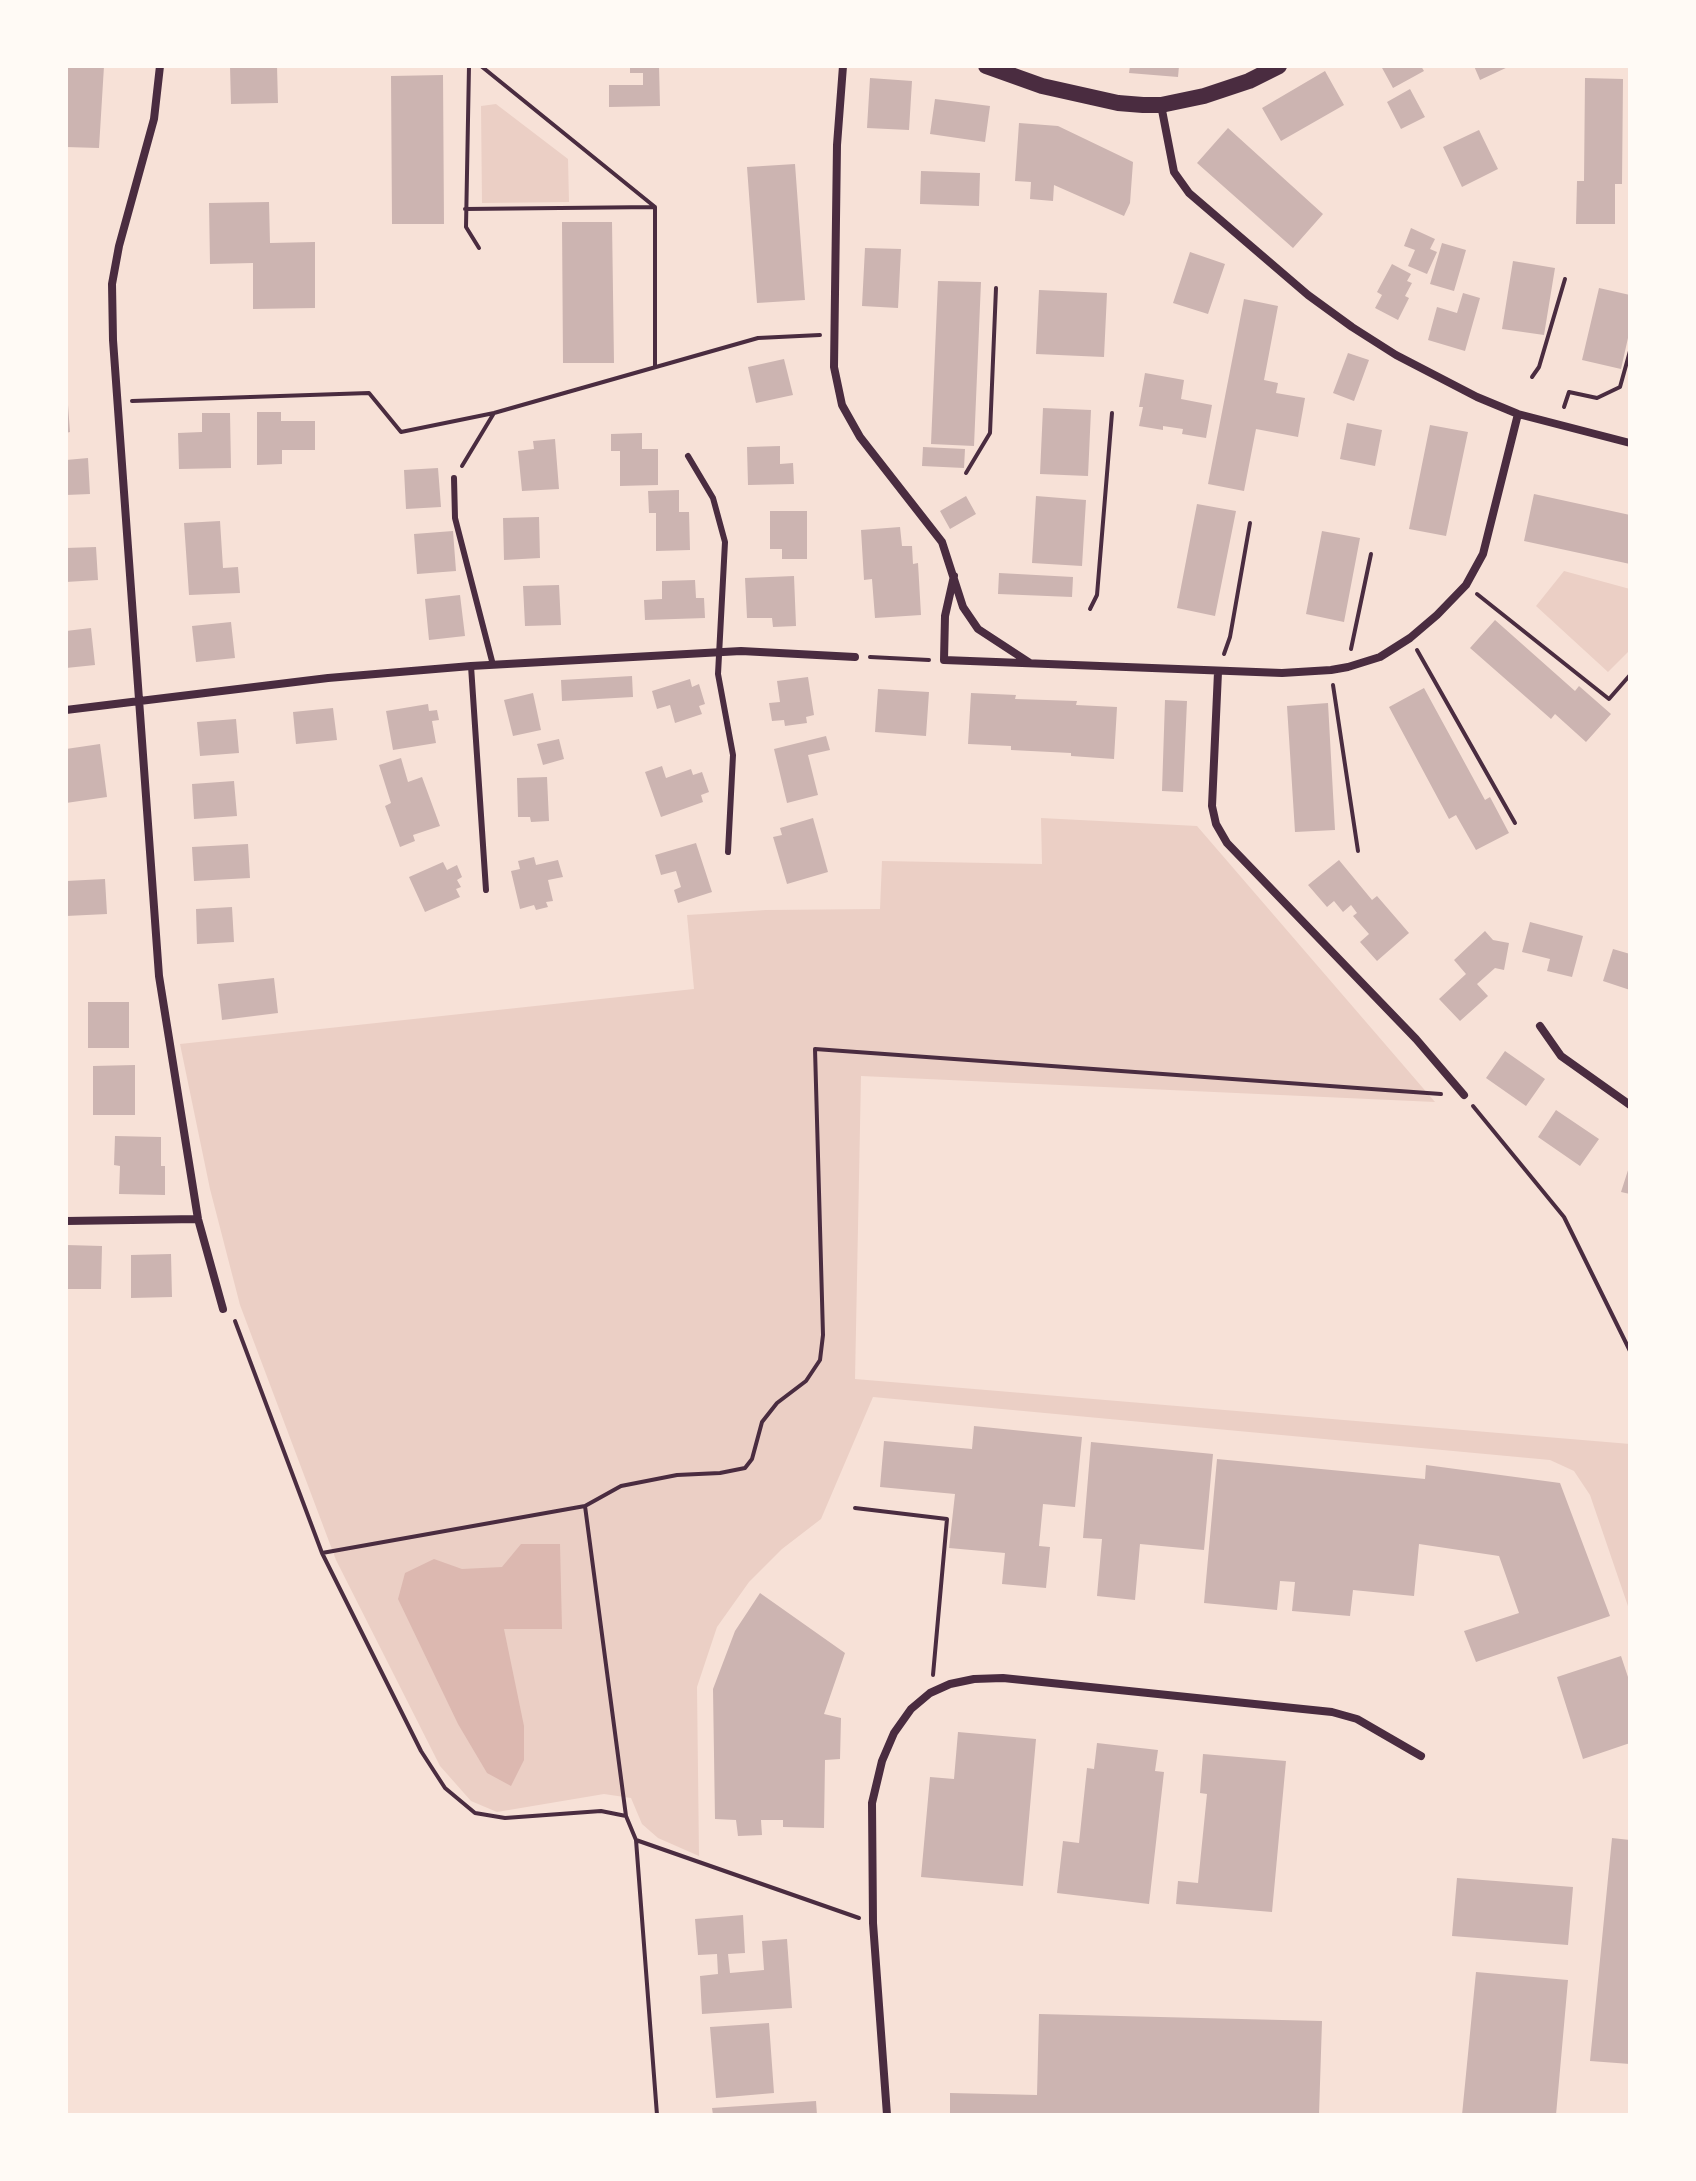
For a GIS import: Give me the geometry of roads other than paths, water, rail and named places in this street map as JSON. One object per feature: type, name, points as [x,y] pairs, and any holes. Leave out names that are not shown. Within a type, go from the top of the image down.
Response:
[{"type":"main road","points":[[986,66],[1042,86],[1118,103],[1161,105],[1204,96],[1249,81],[1279,66]]},
{"type":"street","points":[[160,66],[154,119],[119,246],[112,284],[159,976],[198,1219],[223,1309]]},
{"type":"street","points":[[843,66],[837,145],[834,334],[834,367],[842,405],[860,437],[942,542],[963,607],[978,629],[1031,664]]},
{"type":"street","points":[[1161,105],[1174,172],[1189,193],[1308,295],[1352,327],[1438,378],[1518,414],[1630,443]]},
{"type":"street","points":[[954,576],[945,616],[944,660],[1218,672],[1282,673],[1348,667],[1380,657],[1410,638],[1466,585],[1483,554],[1518,414]]},
{"type":"street","points":[[66,710],[328,678],[471,666],[719,652],[855,657]]},
{"type":"street","points":[[1218,672],[1212,806],[1216,824],[1227,843],[1416,1039],[1464,1095]]},
{"type":"street","points":[[1540,1026],[1561,1056],[1630,1105]]},
{"type":"street","points":[[66,1221],[198,1219]]},
{"type":"street","points":[[887,2115],[873,1923],[872,1803],[882,1761],[894,1733],[911,1709],[930,1693],[950,1684],[974,1679],[1003,1678],[1332,1712],[1357,1719],[1421,1756]]},
{"type":"lane","points":[[688,456],[713,498],[725,542],[726,571],[718,674],[733,755],[728,852]]},
{"type":"lane","points":[[454,478],[455,518],[493,665]]},
{"type":"lane","points":[[471,666],[486,890]]}]
